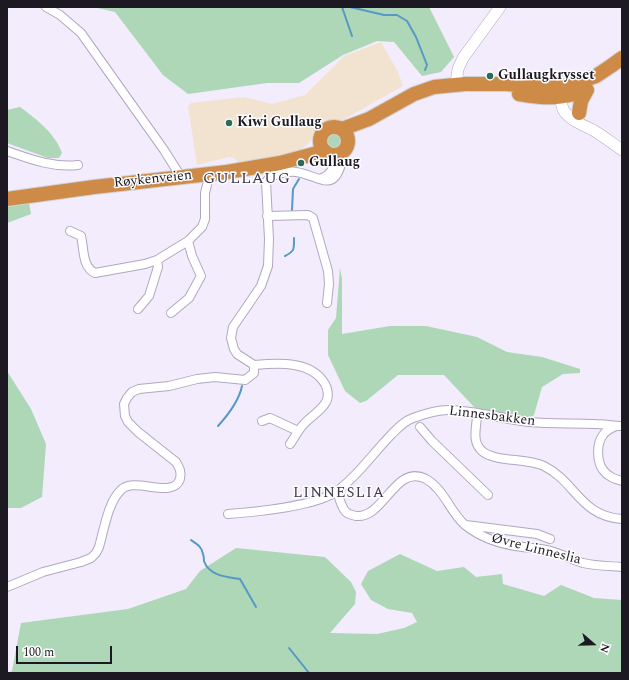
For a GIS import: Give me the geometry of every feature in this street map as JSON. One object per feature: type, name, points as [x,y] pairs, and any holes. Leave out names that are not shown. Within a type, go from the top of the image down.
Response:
[{"type":"highway","name":"Røykenveien","points":[[565,93],[575,84],[596,76],[622,58]]},
{"type":"highway","name":"Røykenveien","points":[[7,199],[251,169],[280,163],[335,144],[369,119],[414,94],[434,87],[456,84],[474,84],[530,96],[565,93],[587,90],[598,85],[610,78],[622,67]]},
{"type":"highway","points":[[579,113],[581,101],[587,90]]},
{"type":"main road","points":[[456,84],[458,70],[463,58],[500,7]]},
{"type":"main road","points":[[565,93],[575,109],[592,130]]},
{"type":"main road","points":[[565,93],[562,106],[565,111],[578,123],[592,130],[622,150]]},
{"type":"street","points":[[46,7],[60,15],[81,33],[164,150],[181,177]]},
{"type":"street","points":[[290,444],[298,431],[322,408],[327,401],[324,382],[314,372],[296,365],[283,363],[254,365],[242,357],[234,349],[231,338],[232,329],[262,286],[266,272],[270,252],[265,185],[269,177],[292,172],[319,179],[328,175],[333,169],[335,144]]},
{"type":"street","points":[[7,151],[39,162],[78,165]]},
{"type":"street","points":[[70,231],[81,236],[86,264],[89,269],[95,272],[145,264],[157,260],[188,241],[198,232],[205,219],[204,193],[207,185]]},
{"type":"street","points":[[268,216],[308,215],[313,218],[328,271],[329,284],[327,303]]},
{"type":"street","points":[[171,313],[189,298],[201,276],[192,256],[188,241]]},
{"type":"street","points":[[138,308],[150,296],[158,267],[157,260]]},
{"type":"street","points":[[7,587],[43,572],[82,562],[91,558],[99,547],[114,499],[120,490],[126,486],[131,485],[167,488],[172,487],[179,481],[181,475],[180,467],[176,462],[138,432],[128,422],[125,416],[124,404],[132,392],[139,389],[169,386],[197,379],[215,377],[245,380],[250,378],[254,373],[254,365]]},
{"type":"street","name":"Linnesbakken","points":[[228,514],[289,507],[321,498],[337,491],[356,474],[381,445],[406,421],[426,414],[440,411],[466,412],[528,422],[619,426]]},
{"type":"street","points":[[477,414],[475,436],[478,446],[485,453],[494,457],[528,461],[544,467],[560,477],[585,504],[595,512],[604,516],[622,519]]},
{"type":"street","points":[[262,421],[270,418],[298,431]]},
{"type":"street","points":[[584,425],[594,430],[601,438]]},
{"type":"street","points":[[619,426],[609,428],[601,438],[599,458],[601,467],[608,475],[616,480],[622,481]]},
{"type":"street","points":[[420,427],[432,441],[488,495]]},
{"type":"street","name":"Øvre Linneslia","points":[[337,491],[345,511],[355,516],[362,516],[374,510],[403,480],[412,477],[420,477],[426,479],[433,485],[465,525],[486,538],[503,544],[554,552],[590,564],[622,567]]},
{"type":"street","points":[[465,525],[537,534],[550,539]]},
{"type":"shaded area","points":[[381,42],[398,72],[403,86],[317,136],[298,152],[240,164],[234,158],[229,157],[197,165],[188,106],[191,103],[244,97],[272,104],[305,95],[344,56]]},
{"type":"green space","points":[[93,7],[429,7],[454,57],[441,72],[422,76],[394,42],[377,41],[343,55],[299,83],[267,83],[188,94],[163,75],[115,12]]},
{"type":"green space","points":[[20,107],[32,116],[55,139],[62,153],[59,158],[48,158],[7,143],[7,110]]},
{"type":"green space","points":[[332,132],[338,132],[343,137],[341,146],[338,148],[332,148],[327,143],[327,137]]},
{"type":"green space","points":[[29,203],[31,214],[7,223],[7,207]]},
{"type":"green space","points":[[340,268],[342,279],[342,334],[390,326],[426,326],[477,337],[507,352],[542,357],[580,369],[580,373],[563,374],[542,387],[534,415],[529,418],[475,408],[444,375],[398,375],[366,401],[360,403],[345,391],[328,355],[328,330],[336,318]]},
{"type":"green space","points":[[7,371],[31,409],[46,444],[42,497],[21,508],[7,508]]},
{"type":"green space","points":[[236,548],[325,557],[351,582],[356,592],[355,604],[330,633],[377,634],[404,628],[417,622],[412,613],[388,609],[371,600],[361,584],[368,571],[400,554],[437,571],[464,567],[476,577],[502,574],[503,584],[544,596],[561,585],[594,598],[622,600],[622,673],[8,673],[12,671],[21,623],[128,609],[186,589],[200,571]]},
{"type":"waterway","points":[[342,7],[352,36]]},
{"type":"waterway","points":[[350,7],[384,15],[397,15],[407,21],[416,37],[427,65],[425,70]]},
{"type":"waterway","points":[[292,210],[293,189],[299,179]]},
{"type":"waterway","points":[[285,256],[291,253],[294,245],[294,238]]},
{"type":"waterway","points":[[218,426],[236,402],[242,386]]},
{"type":"waterway","points":[[191,540],[202,549],[204,561],[210,570],[219,575],[240,579],[256,607]]},
{"type":"waterway","points":[[289,648],[309,673]]},
{"type":"place","name":"Gullaugkrysset","points":[[490,76]]},
{"type":"place","name":"Kiwi Gullaug","points":[[229,123]]},
{"type":"place","name":"Gullaug","points":[[301,163]]},
{"type":"district","name":"GULLAUG","points":[[247,180]]},
{"type":"district","name":"LINNESLIA","points":[[339,494]]}]
